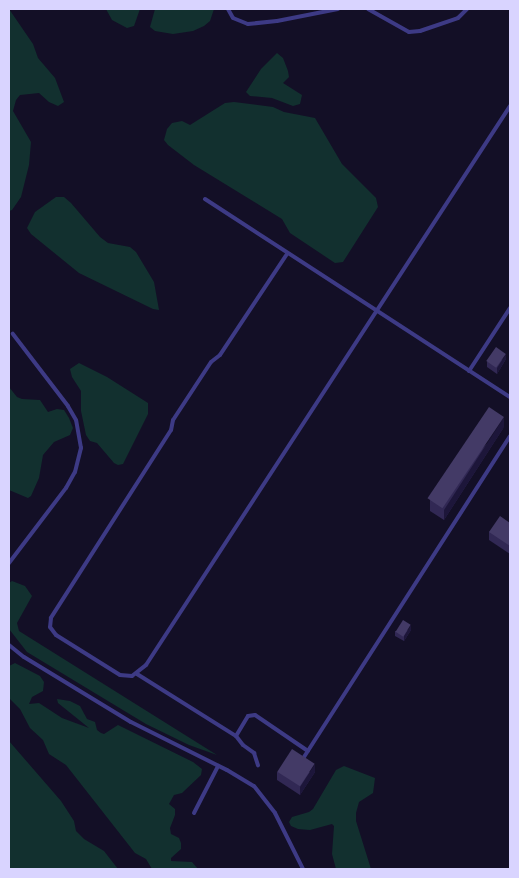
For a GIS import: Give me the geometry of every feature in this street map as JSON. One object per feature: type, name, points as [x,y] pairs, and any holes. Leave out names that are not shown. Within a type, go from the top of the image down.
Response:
[{"type":"lane","points":[[228,9],[233,18],[248,24],[277,21],[338,9]]},
{"type":"lane","points":[[368,9],[409,32],[420,31],[458,18],[467,9]]},
{"type":"lane","points":[[138,674],[146,665],[510,106]]},
{"type":"lane","points":[[205,200],[510,397]]},
{"type":"lane","points":[[258,765],[254,754],[242,745],[236,736],[138,674],[120,676],[109,670],[56,635],[50,627],[51,618],[172,430],[173,420],[211,362],[220,355],[287,254]]},
{"type":"lane","points":[[469,371],[510,308]]},
{"type":"lane","points":[[9,563],[66,488],[75,472],[81,448],[80,435],[72,413],[44,371],[13,334]]},
{"type":"lane","points":[[304,757],[510,436]]},
{"type":"lane","points":[[9,645],[24,657],[131,722],[244,779],[264,796],[275,813],[303,869]]},
{"type":"lane","points":[[236,736],[248,716],[255,715],[308,751]]},
{"type":"lane","points":[[194,813],[218,766]]},
{"type":"green space","points":[[9,9],[33,44],[38,58],[55,78],[64,102],[58,106],[49,102],[39,93],[20,95],[16,100],[13,111],[31,142],[29,165],[21,197],[12,210],[9,211]]},
{"type":"green space","points":[[106,9],[140,9],[134,26],[127,28],[112,20]]},
{"type":"green space","points":[[155,9],[214,9],[210,21],[204,26],[193,31],[173,34],[155,31],[150,27]]},
{"type":"green space","points":[[277,53],[283,58],[288,71],[289,77],[283,83],[302,95],[300,104],[293,106],[272,98],[250,96],[246,92],[261,69]]},
{"type":"green space","points":[[234,102],[273,107],[284,112],[315,118],[342,164],[376,198],[378,207],[343,262],[335,263],[290,233],[282,219],[194,165],[164,140],[167,129],[172,123],[182,121],[190,125],[225,103]]},
{"type":"green space","points":[[56,197],[64,197],[71,203],[100,237],[108,243],[130,247],[136,252],[154,282],[159,310],[153,309],[79,273],[31,234],[27,228],[35,212]]},
{"type":"green space","points":[[79,363],[107,377],[148,403],[148,414],[123,464],[118,465],[114,463],[97,443],[90,441],[86,435],[81,411],[81,391],[72,377],[70,369]]},
{"type":"green space","points":[[9,387],[17,397],[40,400],[48,412],[57,409],[64,410],[73,428],[70,435],[54,442],[43,455],[39,478],[31,496],[28,498],[9,490]]},
{"type":"green space","points":[[12,581],[25,586],[32,596],[17,623],[19,631],[217,755],[189,745],[146,724],[27,652],[9,629],[9,583]]},
{"type":"green space","points":[[15,663],[40,676],[44,682],[43,691],[32,697],[29,704],[39,703],[62,718],[89,728],[58,703],[57,699],[70,701],[80,706],[87,719],[95,722],[97,730],[101,733],[104,734],[118,725],[193,762],[202,769],[201,775],[182,793],[174,795],[169,804],[175,809],[175,815],[170,828],[171,834],[179,838],[181,843],[181,849],[171,858],[171,861],[192,862],[198,869],[152,869],[146,859],[135,853],[66,765],[49,754],[43,740],[30,728],[20,709],[9,698],[9,666]]},
{"type":"green space","points":[[9,741],[61,801],[74,821],[76,831],[84,839],[104,851],[118,869],[9,869]]},
{"type":"green space","points":[[344,766],[375,778],[373,793],[359,802],[356,813],[356,821],[371,869],[336,869],[332,854],[334,826],[332,824],[310,830],[298,829],[291,826],[289,822],[292,817],[313,809],[336,770]]},
{"type":"building","points":[[496,347],[506,354],[496,368],[486,361]]},
{"type":"building","points":[[489,407],[504,417],[442,508],[427,498]]},
{"type":"building","points":[[500,516],[510,523],[510,546],[489,532]]},
{"type":"building","points":[[403,620],[411,625],[403,637],[396,632]]},
{"type":"building","points":[[292,749],[315,764],[300,786],[277,772]]}]
